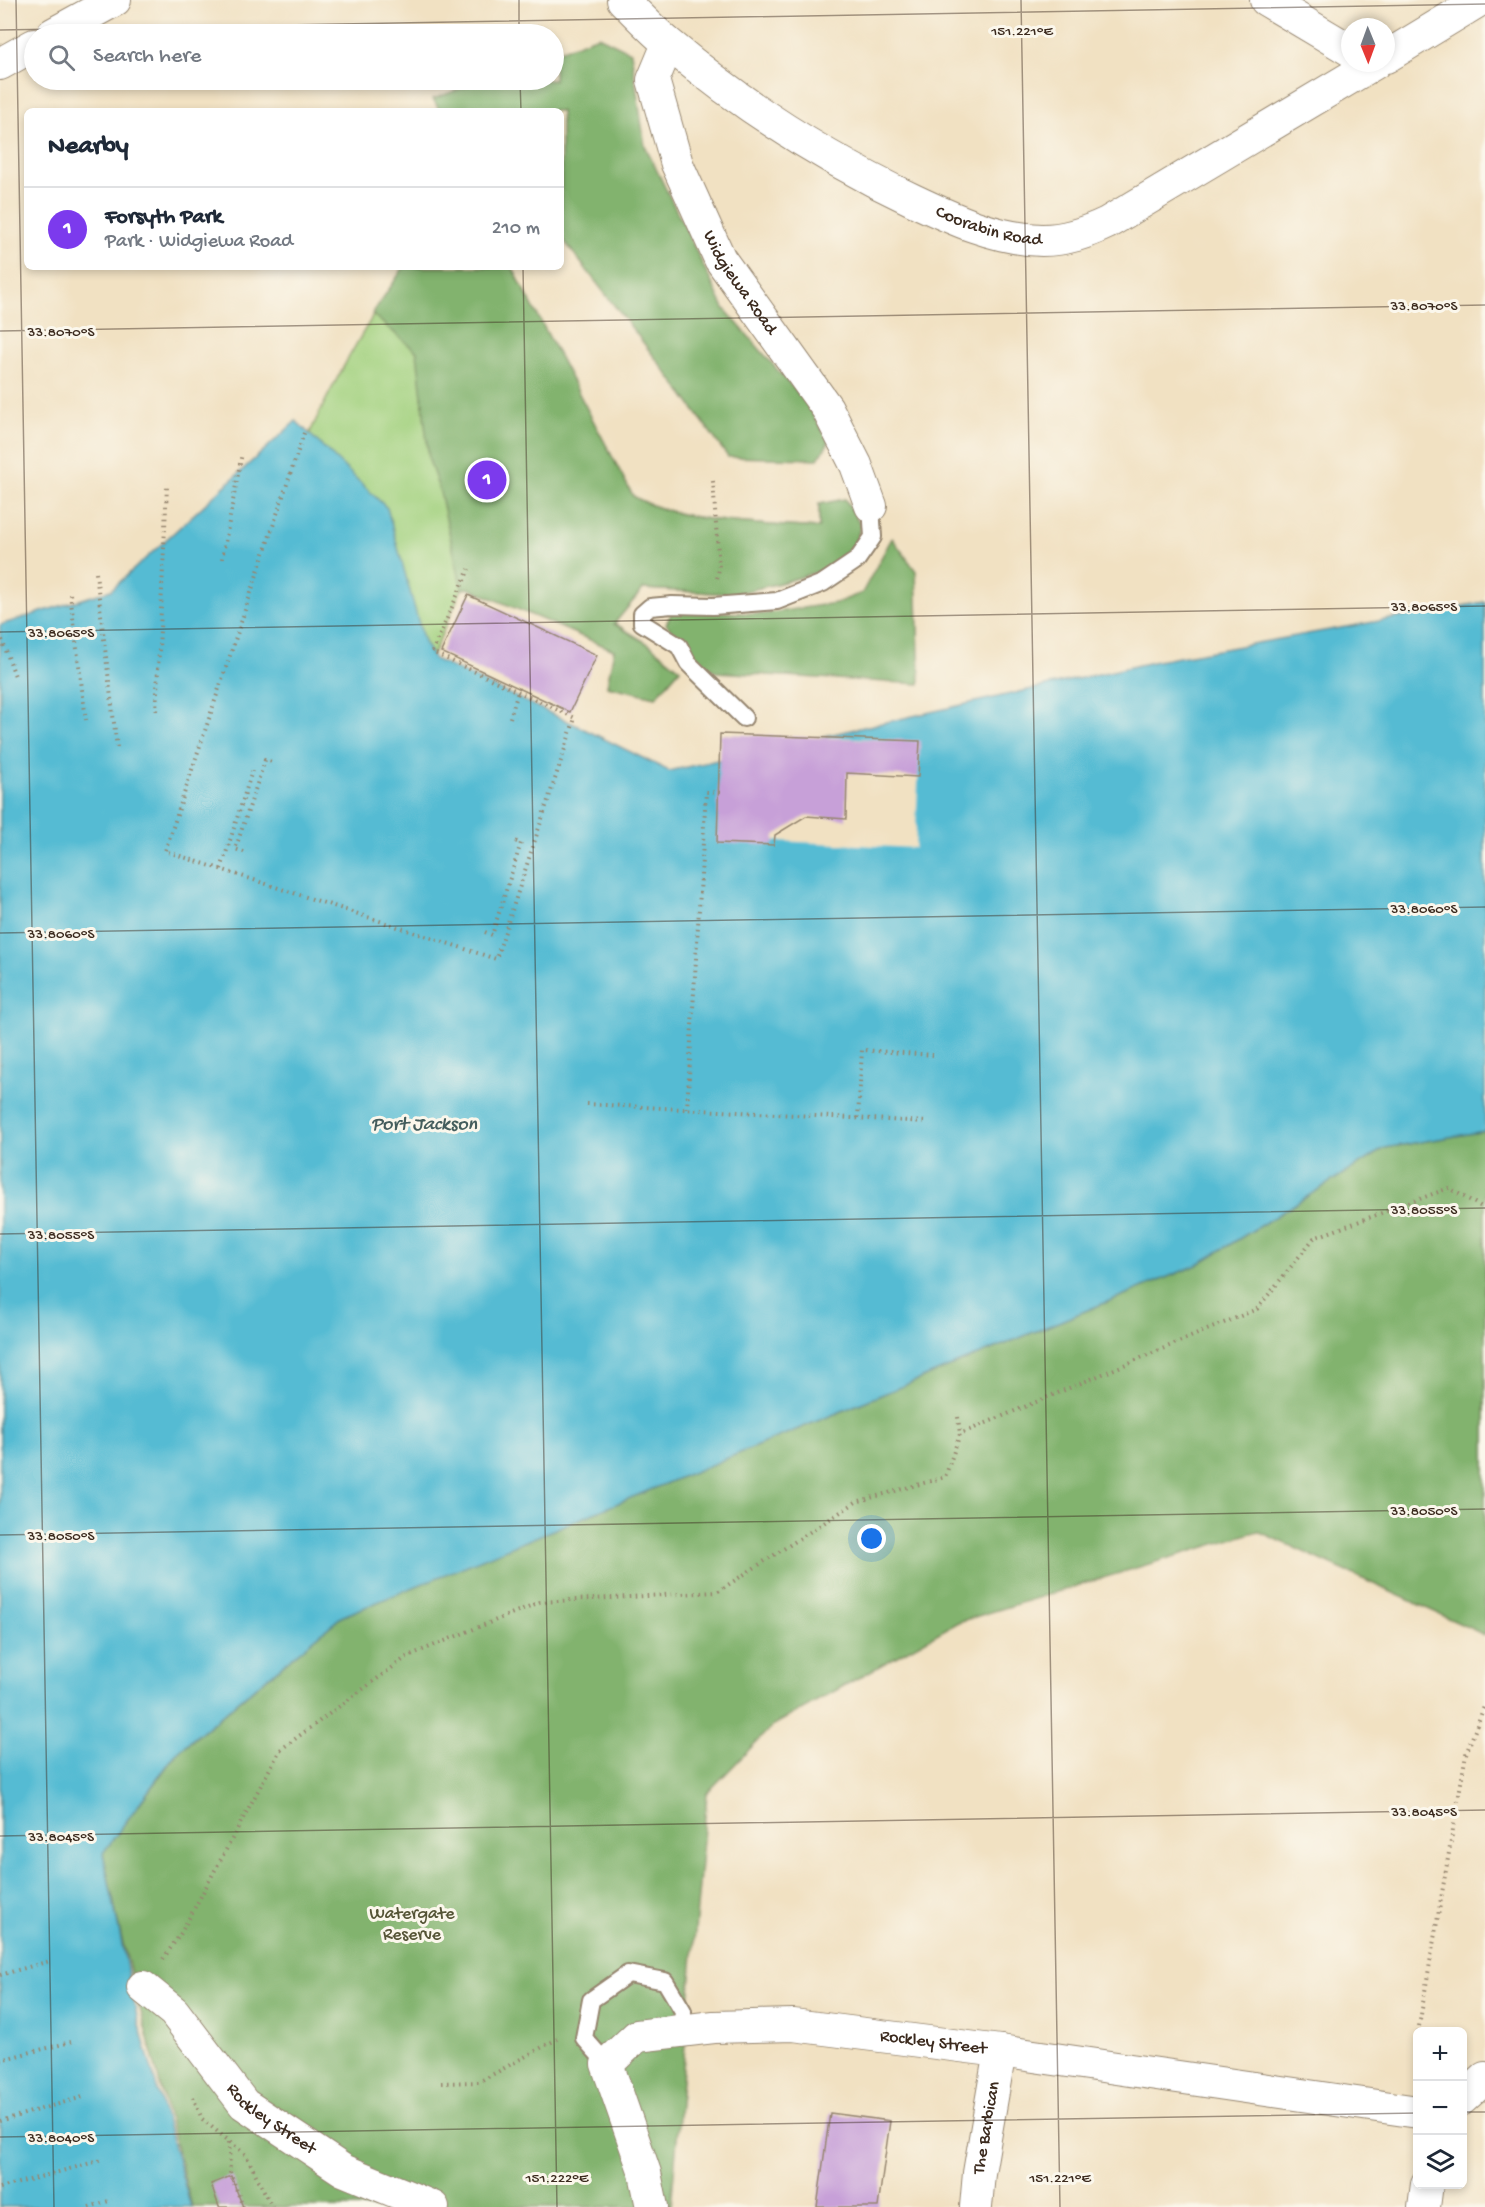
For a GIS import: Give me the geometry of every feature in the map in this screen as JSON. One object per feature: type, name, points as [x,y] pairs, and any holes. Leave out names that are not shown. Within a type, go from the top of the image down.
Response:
[{"type":"street","points":[[71,24],[115,0]]},
{"type":"street","name":"Coorabin Road","points":[[623,0],[668,44],[758,111],[817,150],[877,183],[970,226],[1020,238],[1041,240],[1075,236],[1107,224],[1350,72]]},
{"type":"street","points":[[1266,0],[1341,42]]},
{"type":"street","name":"Coorabin Road","points":[[1395,46],[1480,0]]},
{"type":"street","name":"Widgiewa Road","points":[[668,44],[653,80],[677,164],[720,259],[827,408],[856,465],[871,506]]},
{"type":"street","points":[[0,64],[24,51]]},
{"type":"street","name":"Rockley Street","points":[[143,1987],[174,2012],[244,2104],[343,2170],[433,2207]]},
{"type":"street","name":"Rockley Street","points":[[608,2064],[637,2036],[714,2027],[793,2025],[1000,2051],[1413,2111]]},
{"type":"street","name":"The Barbican","points":[[976,2207],[979,2173],[1000,2051]]},
{"type":"street","points":[[608,2064],[645,2173],[652,2207]]},
{"type":"street","points":[[1467,2094],[1485,2078]]},
{"type":"street","points":[[1424,2207],[1426,2189]]},
{"type":"lane","points":[[744,718],[688,663],[679,646],[642,623],[642,614],[650,607],[713,606],[777,601],[823,583],[857,560],[873,537],[871,506]]},
{"type":"lane","points":[[608,2064],[584,2037],[591,2000],[628,1974],[665,1981],[683,2011],[681,2031]]},
{"type":"path","points":[[303,433],[165,851],[496,959],[575,718],[432,652],[469,569]]},
{"type":"path","points":[[222,559],[242,453]]},
{"type":"path","points":[[713,481],[719,568],[713,606]]},
{"type":"path","points":[[156,711],[167,487]]},
{"type":"path","points":[[96,573],[117,748]]},
{"type":"path","points":[[70,594],[86,720]]},
{"type":"path","points":[[0,634],[15,676]]},
{"type":"path","points":[[510,718],[518,692]]},
{"type":"path","points":[[244,852],[235,849],[265,760],[272,762]]},
{"type":"path","points":[[221,869],[252,771]]},
{"type":"path","points":[[687,1109],[706,792],[724,793]]},
{"type":"path","points":[[485,932],[492,935],[521,843],[514,841]]},
{"type":"path","points":[[858,1118],[862,1050],[933,1055]]},
{"type":"path","points":[[587,1104],[928,1122]]},
{"type":"path","points":[[960,1434],[1257,1309],[1314,1238],[1449,1188],[1485,1209]]},
{"type":"path","points":[[143,1987],[181,1933],[280,1749],[408,1656],[540,1602],[717,1592],[856,1502],[945,1477],[960,1434],[958,1417]]},
{"type":"path","points":[[1419,2027],[1466,1754],[1485,1704]]},
{"type":"path","points":[[0,1976],[50,1961]]},
{"type":"path","points":[[441,2083],[479,2082],[587,2024]]},
{"type":"path","points":[[0,2060],[71,2042]]},
{"type":"path","points":[[0,2121],[86,2096]]},
{"type":"path","points":[[229,2141],[230,2172],[243,2207]]},
{"type":"path","points":[[0,2187],[102,2160]]},
{"type":"path","points":[[90,2207],[112,2200]]},
{"type":"green space","points":[[598,36],[631,52],[645,146],[724,308],[807,404],[829,442],[818,459],[728,457],[677,386],[564,241],[564,108],[438,108],[433,99],[457,90],[564,90],[564,49]]},
{"type":"green space","points":[[402,270],[514,270],[633,496],[652,505],[698,517],[748,524],[819,528],[819,504],[845,499],[861,526],[854,546],[826,569],[734,594],[643,589],[614,623],[650,645],[680,669],[656,697],[607,686],[614,650],[468,588],[462,589],[430,661],[306,441],[328,396],[377,309]]},
{"type":"green space","points":[[402,270],[514,270],[633,496],[652,505],[698,517],[748,524],[819,528],[819,504],[845,499],[861,526],[854,546],[826,569],[734,594],[643,589],[614,624],[650,645],[680,669],[656,697],[607,686],[614,650],[468,588],[462,589],[440,492],[429,460],[417,352],[372,314]]},
{"type":"green space","points":[[892,538],[916,571],[920,684],[716,672],[695,659],[666,624],[673,610],[763,614],[836,603],[862,593]]},
{"type":"green space","name":"Watergate Reserve","points":[[1485,1131],[1485,1635],[1258,1531],[958,1622],[772,1726],[707,1793],[671,2207],[192,2207],[121,1936],[103,1853],[177,1753],[341,1617],[1197,1265],[1385,1148]]},
{"type":"water","name":"Port Jackson","points":[[296,421],[387,508],[424,642],[434,659],[669,771],[1157,661],[1485,602],[1485,1131],[1385,1148],[1197,1265],[341,1617],[177,1752],[103,1853],[138,2021],[191,2207],[0,2207],[0,625],[111,590]]},
{"type":"pier","points":[[812,736],[920,741],[915,848],[721,838],[725,755]]},
{"type":"building","points":[[468,595],[597,655],[570,712],[441,652]]},
{"type":"building","points":[[720,734],[920,741],[918,777],[847,773],[846,819],[806,816],[775,835],[774,845],[717,843]]},
{"type":"building","points":[[830,2113],[890,2121],[878,2207],[817,2207]]},
{"type":"building","points":[[231,2176],[243,2207],[219,2207],[211,2184]]},
{"type":"place","name":"Forsyth Park","points":[[487,480]]}]
